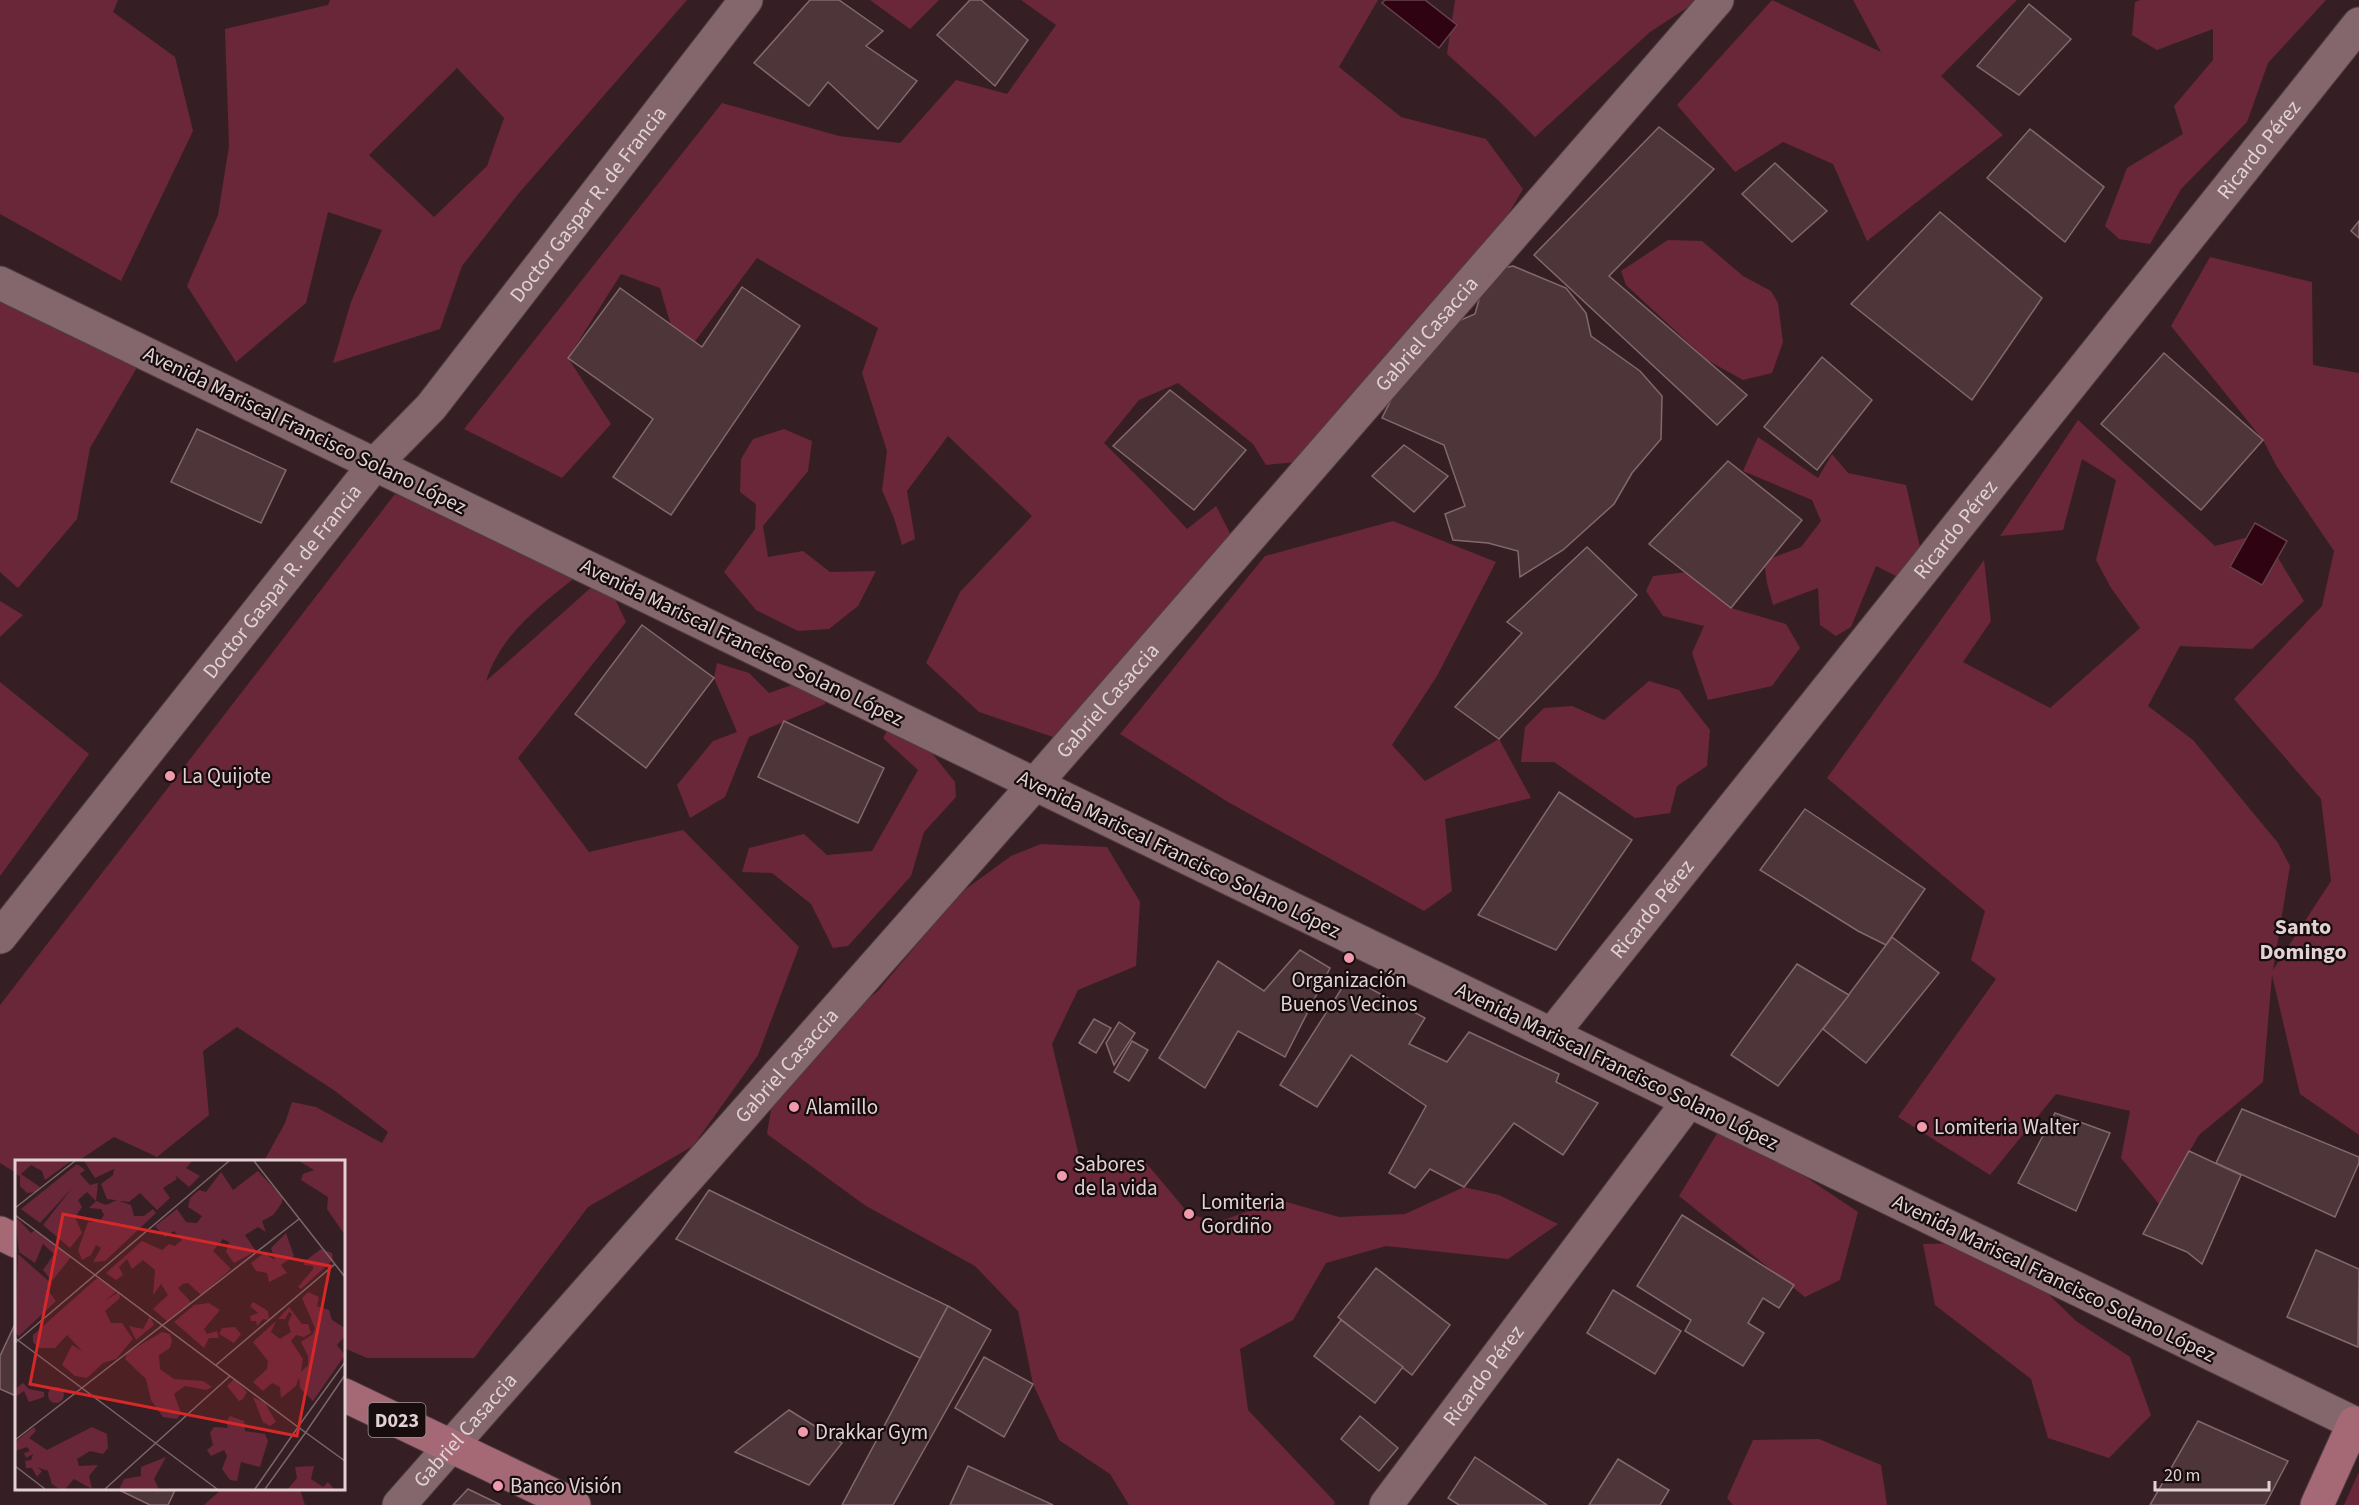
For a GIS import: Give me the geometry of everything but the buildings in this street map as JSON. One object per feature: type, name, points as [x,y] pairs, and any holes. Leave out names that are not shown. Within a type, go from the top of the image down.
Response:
[{"type":"main road","points":[[0,1233],[15,1240]]},
{"type":"main road","name":"D023","points":[[345,1395],[574,1505]]},
{"type":"main road","points":[[2317,1505],[2357,1420]]},
{"type":"street","name":"Doctor Gaspar R. de Francia","points":[[0,938],[375,464],[431,407],[746,0]]},
{"type":"street","name":"Gabriel Casaccia","points":[[399,1505],[1035,784],[1717,0]]},
{"type":"street","name":"Ricardo Pérez","points":[[1552,1034],[2359,24]]},
{"type":"street","name":"Avenida Mariscal Francisco Solano López","points":[[0,283],[1689,1101],[2357,1420]]},
{"type":"street","name":"Ricardo Pérez","points":[[1386,1505],[1689,1101]]},
{"type":"shaded area","points":[[0,0],[118,0],[113,12],[175,57],[193,131],[121,281],[0,214]]},
{"type":"shaded area","points":[[330,0],[687,0],[519,193],[462,266],[440,329],[333,363],[351,302],[382,230],[328,212],[306,303],[236,362],[187,286],[218,215],[229,146],[225,29],[328,5]],"holes":[[[457,68],[504,118],[487,166],[434,217],[369,155]]]},
{"type":"shaded area","points":[[870,0],[939,0],[910,29]]},
{"type":"shaded area","points":[[1021,0],[1378,0],[1339,67],[1401,117],[1486,139],[1523,189],[1457,301],[1307,461],[1266,465],[1253,444],[1178,383],[1139,400],[1104,443],[1187,529],[1216,506],[1233,539],[1059,739],[979,712],[926,663],[960,592],[1032,516],[948,436],[907,491],[915,539],[902,545],[882,490],[887,451],[862,373],[878,328],[757,258],[681,360],[660,288],[621,274],[568,358],[611,424],[562,478],[464,429],[722,103],[839,136],[900,143],[956,80],[1007,94],[1056,25]]},
{"type":"shaded area","points":[[1385,0],[1425,0],[1457,25],[1439,48],[1382,3]]},
{"type":"shaded area","points":[[1455,0],[1699,0],[1650,32],[1535,137],[1447,54]]},
{"type":"shaded area","points":[[1772,0],[1881,52],[1853,0],[2017,0],[1941,76],[2003,135],[1867,241],[1833,164],[1783,142],[1735,172],[1677,105]]},
{"type":"shaded area","points":[[2140,0],[2326,0],[2268,63],[2247,122],[2181,189],[2150,244],[2119,239],[2105,226],[2127,168],[2183,134],[2174,106],[2213,60],[2213,29],[2157,50],[2132,35],[2135,2]]},
{"type":"shaded area","points":[[1668,240],[1702,241],[1743,276],[1771,291],[1778,303],[1783,342],[1772,373],[1743,380],[1707,360],[1626,285],[1621,271]]},
{"type":"shaded area","points":[[2210,257],[2312,282],[2313,365],[2359,373],[2359,1135],[2300,1094],[2272,975],[2263,1082],[2199,1135],[2159,1204],[2121,1158],[2130,1111],[2056,1094],[1990,1175],[1898,1117],[1996,979],[1971,960],[1985,911],[1827,778],[1984,560],[1991,621],[1963,662],[2050,708],[2140,628],[2111,588],[2096,560],[2116,480],[2082,459],[2063,530],[2000,536],[2078,420],[2215,546],[2263,533],[2304,601],[2252,649],[2180,646],[2148,706],[2193,740],[2278,843],[2290,866],[2273,970],[2331,881],[2321,799],[2234,699],[2322,606],[2334,551],[2277,467],[2263,440],[2171,326]]},
{"type":"shaded area","points":[[0,284],[143,357],[90,448],[77,519],[18,588],[0,572]]},
{"type":"shaded area","points":[[784,429],[812,441],[808,471],[763,526],[768,557],[803,551],[830,572],[876,571],[858,606],[829,629],[798,631],[756,610],[724,572],[755,529],[756,504],[740,492],[741,459],[753,439]]},
{"type":"shaded area","points":[[1758,437],[1818,478],[1832,454],[1848,473],[1906,485],[1924,565],[1904,580],[1876,566],[1851,627],[1836,636],[1820,625],[1818,588],[1773,605],[1764,561],[1801,547],[1821,521],[1812,500],[1743,471]]},
{"type":"shaded area","points":[[395,494],[587,568],[542,604],[515,631],[493,663],[486,681],[604,576],[626,622],[518,758],[589,852],[683,830],[799,947],[758,1055],[693,1146],[588,1207],[474,1358],[367,1358],[345,1348],[345,1160],[265,1160],[285,1123],[292,1102],[316,1107],[382,1143],[388,1132],[335,1091],[237,1027],[203,1051],[209,1115],[157,1157],[114,1137],[80,1160],[15,1160],[15,1172],[0,1163],[0,1005]]},
{"type":"shaded area","points":[[1393,521],[1496,562],[1437,676],[1392,745],[1425,781],[1499,739],[1531,798],[1445,819],[1452,891],[1424,911],[1228,802],[1120,734],[1265,556]]},
{"type":"shaded area","points":[[2255,523],[2287,541],[2262,585],[2230,567]]},
{"type":"shaded area","points":[[1696,571],[1731,608],[1786,624],[1800,648],[1772,686],[1708,700],[1692,653],[1704,626],[1663,616],[1646,591],[1653,576]]},
{"type":"shaded area","points":[[0,601],[23,615],[0,637]]},
{"type":"shaded area","points":[[717,663],[749,673],[769,693],[814,677],[826,687],[825,704],[749,737],[725,797],[690,818],[677,785],[713,741],[737,732],[714,678]]},
{"type":"shaded area","points":[[1649,681],[1679,690],[1710,730],[1707,766],[1677,786],[1670,813],[1635,818],[1554,762],[1521,762],[1525,727],[1544,708],[1572,706],[1604,720]]},
{"type":"shaded area","points":[[0,682],[89,754],[0,876]]},
{"type":"shaded area","points":[[907,722],[955,782],[956,797],[924,832],[911,876],[848,946],[833,948],[811,904],[772,873],[742,872],[749,848],[804,834],[827,855],[872,851],[918,770],[883,738],[891,724]]},
{"type":"shaded area","points":[[1041,844],[1107,847],[1140,902],[1136,966],[1078,990],[1052,1044],[1081,1164],[1147,1164],[1189,1214],[1218,1222],[1280,1200],[1339,1217],[1405,1214],[1464,1187],[1499,1195],[1558,1224],[1508,1259],[1386,1246],[1326,1263],[1293,1320],[1240,1349],[1248,1410],[1335,1502],[1334,1505],[1129,1505],[1110,1474],[1059,1440],[1033,1384],[1018,1311],[975,1266],[866,1206],[767,1134],[777,1073],[878,991],[959,894],[1011,856]]},
{"type":"shaded area","points":[[1724,1122],[1858,1212],[1840,1280],[1805,1297],[1679,1196]]},
{"type":"shaded area","points":[[1976,1243],[2030,1276],[2076,1321],[2130,1357],[2151,1415],[2109,1458],[2048,1438],[2031,1379],[1935,1305],[1923,1244]]},
{"type":"shaded area","points":[[1819,1439],[1881,1465],[1887,1505],[1733,1505],[1727,1498],[1753,1440]]},
{"type":"shaded area","points":[[2358,1474],[2359,1505],[2344,1505]]},
{"type":"shaded area","points":[[221,1490],[300,1490],[305,1505],[204,1505]]},
{"type":"place","name":"La Quijote","points":[[170,776]]},
{"type":"place","name":"Organización Buenos Vecinos","points":[[1349,958]]},
{"type":"place","name":"Alamillo","points":[[794,1107]]},
{"type":"place","name":"Lomiteria Walter","points":[[1922,1127]]},
{"type":"place","name":"Sabores de la vida","points":[[1062,1176]]},
{"type":"place","name":"Lomiteria Gordiño","points":[[1189,1214]]},
{"type":"place","name":"Drakkar Gym","points":[[803,1432]]},
{"type":"place","name":"Banco Visión","points":[[498,1486]]},
{"type":"district","name":"Santo Domingo","points":[[2303,938]]}]
